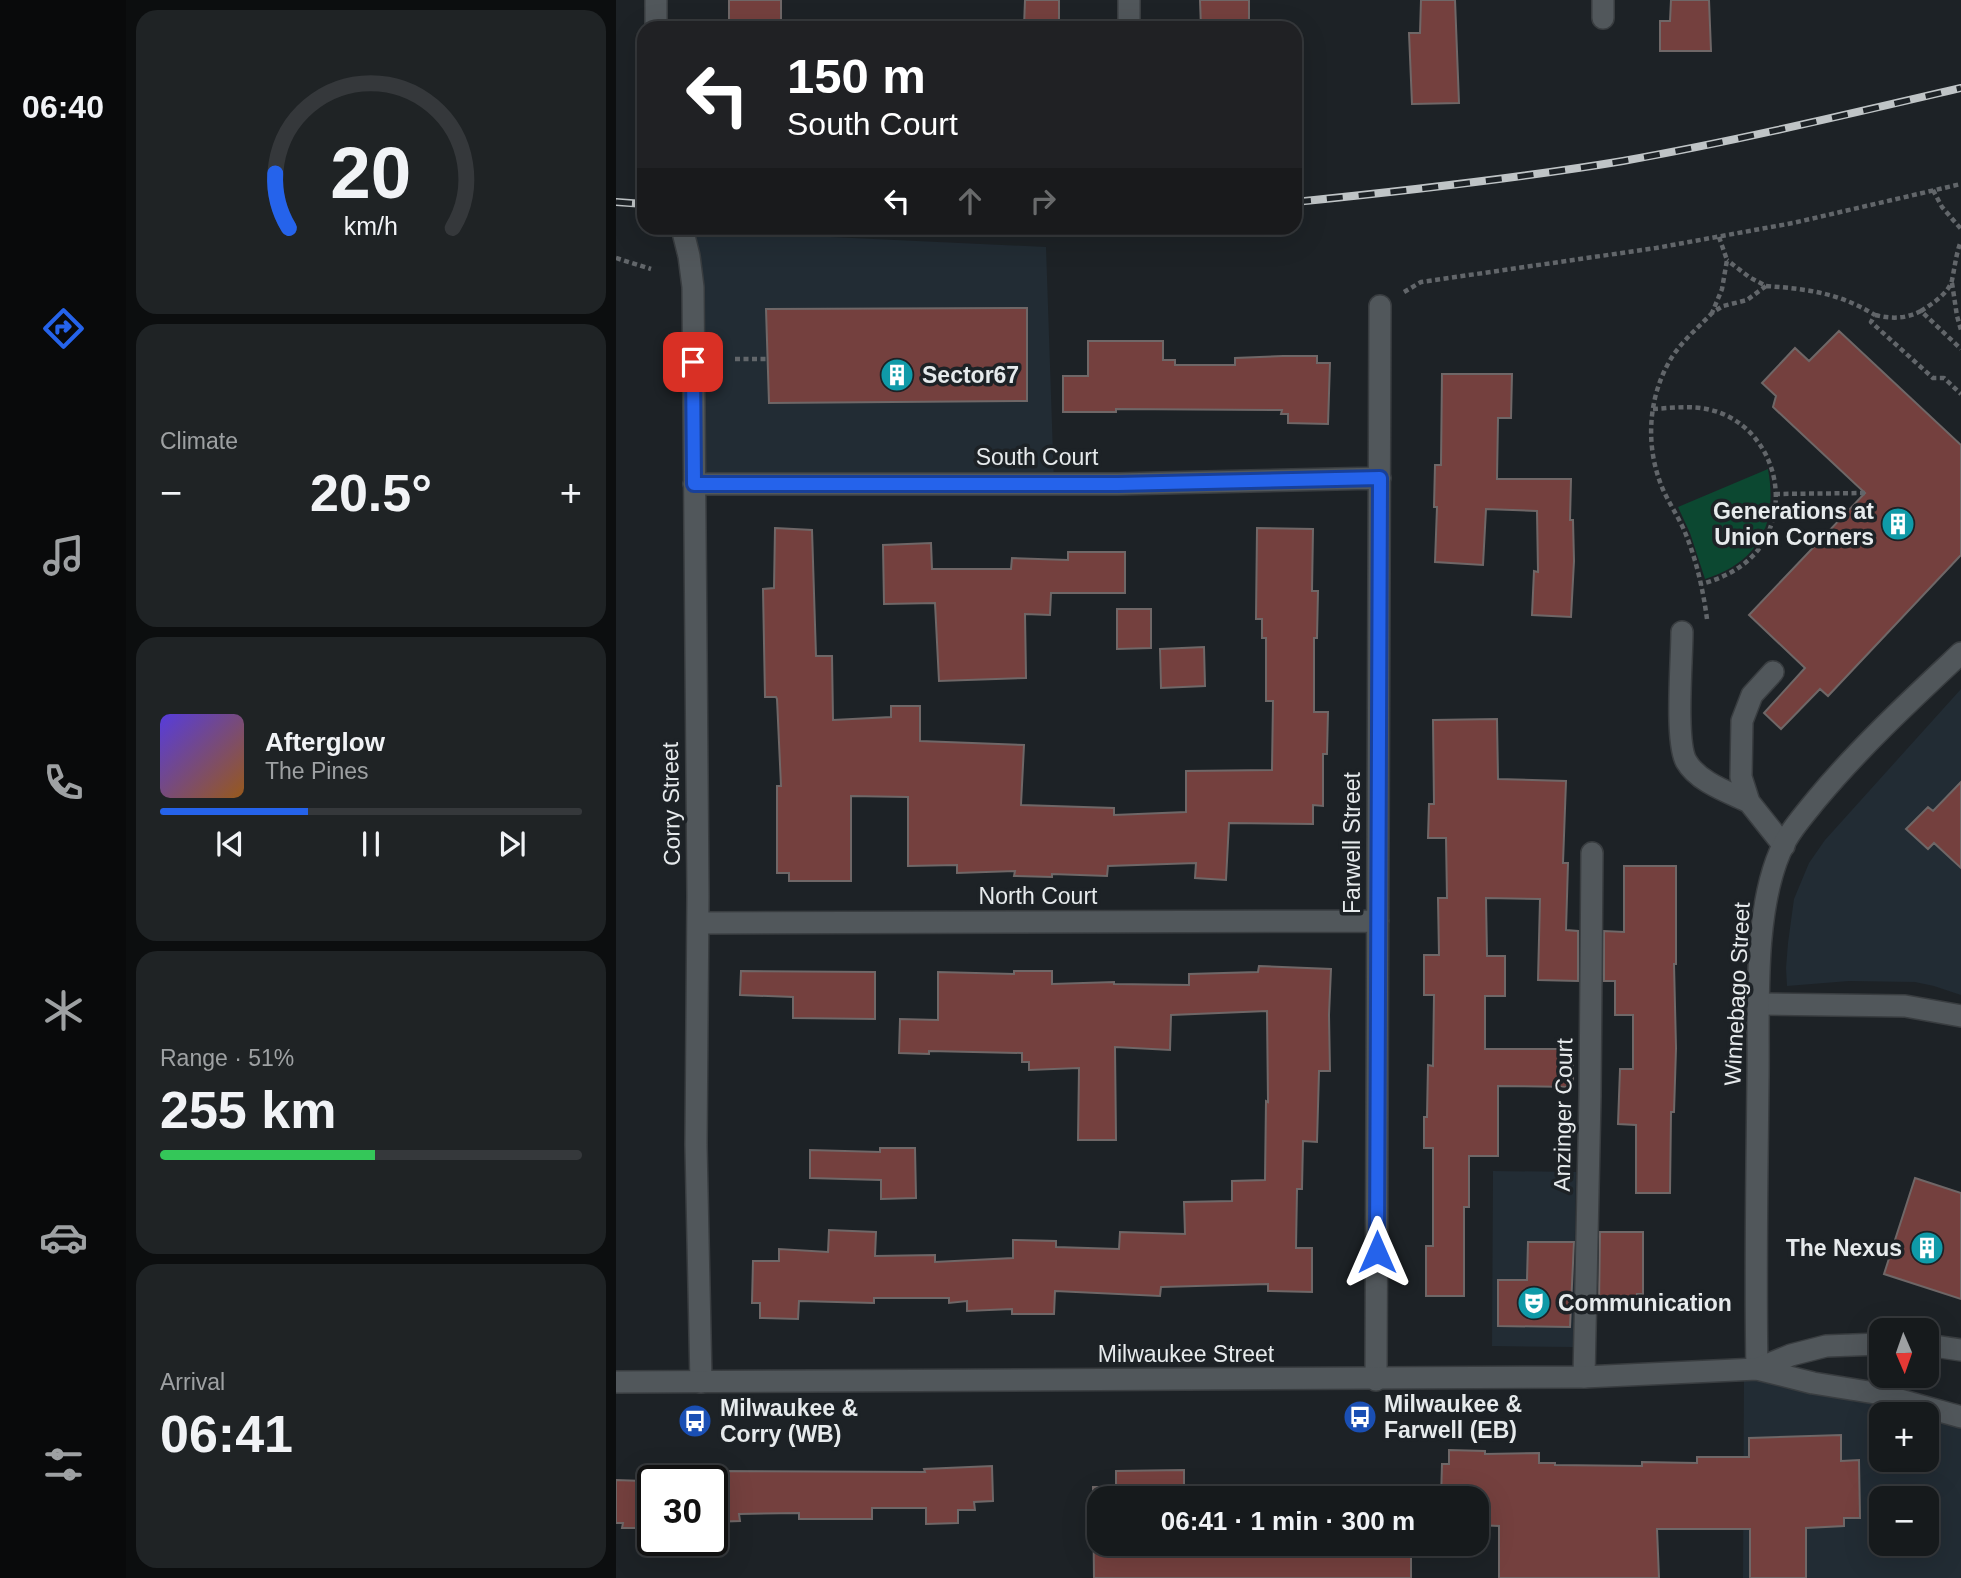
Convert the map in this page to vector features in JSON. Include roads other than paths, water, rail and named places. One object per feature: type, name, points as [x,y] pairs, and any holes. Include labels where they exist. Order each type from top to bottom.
[{"type":"street","points":[[656,0],[656,21]]},
{"type":"street","points":[[1129,0],[1129,21]]},
{"type":"street","name":"Corry Street","points":[[683,235],[693,287],[698,923],[696,1146],[701,1382]]},
{"type":"street","name":"Farwell Street","points":[[1376,1380],[1380,306]]},
{"type":"street","name":"South Court","points":[[694,484],[1118,484],[1380,478]]},
{"type":"street","points":[[1682,632],[1680,743],[1686,761],[1699,775],[1718,788],[1749,802]]},
{"type":"street","name":"Winnebago Street","points":[[1757,1369],[1759,1004],[1762,925],[1769,890],[1781,851],[1797,824],[1835,777],[1961,653]]},
{"type":"street","points":[[1773,671],[1752,695],[1741,721],[1741,777],[1749,802],[1784,846]]},
{"type":"street","name":"Anzinger Court","points":[[1584,1377],[1592,853]]},
{"type":"street","name":"North Court","points":[[698,923],[1378,921]]},
{"type":"street","points":[[1759,1004],[1905,1006],[1961,1016]]},
{"type":"street","name":"Milwaukee Street","points":[[1757,1369],[1791,1355],[1826,1346],[1869,1344]]},
{"type":"street","points":[[1939,1347],[1961,1350]]},
{"type":"street","name":"Milwaukee Street","points":[[616,1382],[1376,1380],[1584,1377],[1757,1369],[1813,1383],[1875,1393],[1961,1417]]},
{"type":"railway","points":[[1302,201],[1459,184],[1623,161],[1750,136],[1961,88]]},
{"type":"railway","points":[[616,202],[637,204]]},
{"type":"place","name":"Sector67","points":[[897,375]]},
{"type":"place","name":"Generations at Union Corners","points":[[1898,524]]},
{"type":"place","name":"The Nexus","points":[[1927,1248]]},
{"type":"place","name":"Communication","points":[[1534,1303]]},
{"type":"place","name":"Milwaukee & Farwell (EB)","points":[[1360,1417]]},
{"type":"place","name":"Milwaukee & Corry (WB)","points":[[695,1421]]}]
